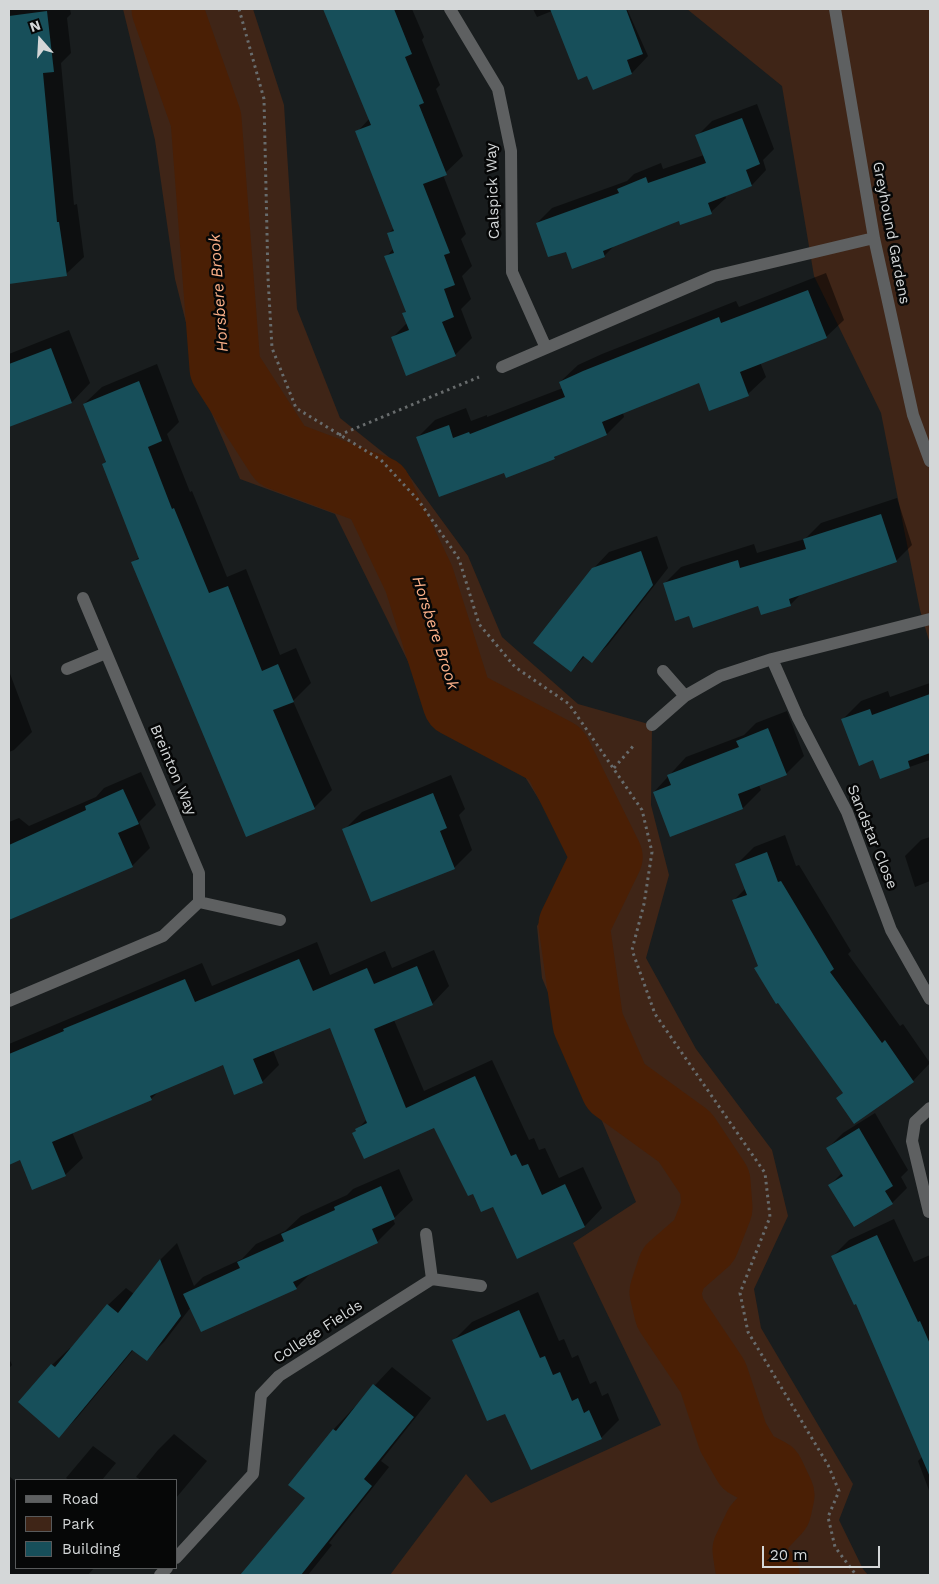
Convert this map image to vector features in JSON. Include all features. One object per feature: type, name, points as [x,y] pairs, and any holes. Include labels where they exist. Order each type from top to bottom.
[{"type":"street","name":"Calspick Way","points":[[450,9],[498,89],[511,150],[512,272],[546,348]]},
{"type":"street","name":"Greyhound Gardens","points":[[835,9],[874,238],[913,415],[930,461]]},
{"type":"street","points":[[502,367],[714,276],[874,238]]},
{"type":"street","name":"Breinton Way","points":[[83,598],[198,873],[199,902]]},
{"type":"street","points":[[652,725],[685,696],[720,676],[772,659],[930,619]]},
{"type":"street","points":[[67,669],[106,653]]},
{"type":"street","name":"Sandstar Close","points":[[772,659],[798,718],[847,812],[891,930],[930,999]]},
{"type":"street","points":[[662,671],[685,696]]},
{"type":"street","points":[[9,1001],[163,936],[199,902],[280,920]]},
{"type":"street","points":[[929,1212],[912,1141],[916,1122],[930,1108]]},
{"type":"street","points":[[426,1234],[432,1279],[481,1286]]},
{"type":"street","name":"College Fields","points":[[178,1556],[253,1474],[261,1395],[279,1376],[432,1279]]},
{"type":"path","points":[[239,9],[264,99],[268,278],[272,348],[296,408],[381,460],[419,501],[459,559],[479,624],[515,667],[569,704],[642,810],[652,852],[644,904],[632,950],[654,1014],[765,1173],[770,1217],[740,1293],[748,1332],[828,1465],[839,1491],[828,1517],[835,1547],[856,1575]]},
{"type":"path","points":[[338,435],[502,367]]},
{"type":"green space","points":[[123,9],[253,9],[284,105],[297,309],[340,418],[405,470],[468,556],[502,637],[578,704],[652,725],[651,805],[669,875],[646,958],[696,1049],[772,1150],[788,1216],[754,1289],[761,1328],[853,1484],[839,1520],[863,1569],[868,1575],[390,1575],[466,1474],[491,1503],[661,1425],[573,1243],[636,1202],[542,978],[537,926],[577,861],[522,772],[442,730],[335,514],[240,479],[205,398],[175,279],[155,140]]},
{"type":"green space","points":[[687,9],[930,9],[930,644],[920,610],[881,413],[814,276],[782,86]]},
{"type":"building","points":[[323,9],[394,9],[412,54],[405,57],[424,103],[419,105],[447,175],[423,184],[450,253],[444,255],[455,285],[444,289],[454,317],[442,322],[456,356],[406,376],[391,337],[409,330],[402,313],[406,312],[384,256],[394,253],[387,233],[394,231],[355,131],[371,125]]},
{"type":"building","points":[[550,9],[626,9],[643,54],[627,60],[632,74],[593,90],[587,76],[578,80]]},
{"type":"building","points":[[47,11],[54,72],[43,73],[57,222],[59,222],[67,276],[9,284],[9,16]]},
{"type":"building","points":[[742,118],[760,164],[746,170],[752,186],[708,203],[712,214],[680,225],[679,221],[603,251],[605,257],[572,269],[566,252],[548,257],[536,223],[619,193],[617,189],[646,177],[648,183],[706,163],[695,135]]},
{"type":"building","points":[[808,290],[827,338],[740,372],[749,396],[709,411],[699,383],[602,422],[607,435],[554,457],[555,459],[506,478],[504,473],[439,497],[416,437],[449,425],[453,438],[469,432],[470,434],[565,397],[559,382],[583,371],[719,317],[721,323]]},
{"type":"building","points":[[51,348],[72,403],[9,427],[9,364]]},
{"type":"building","points":[[139,381],[162,441],[148,447],[172,509],[174,508],[209,593],[228,586],[262,671],[278,664],[294,702],[273,710],[315,809],[246,837],[131,562],[139,559],[102,464],[106,462],[83,404]]},
{"type":"building","points":[[881,514],[897,562],[789,599],[791,606],[761,615],[758,606],[693,628],[689,616],[675,621],[663,583],[738,560],[740,568],[806,549],[803,539]]},
{"type":"building","points":[[641,551],[653,585],[592,663],[583,656],[571,672],[533,643],[592,568]]},
{"type":"building","points":[[930,694],[930,753],[908,761],[910,768],[880,779],[873,760],[859,766],[841,719],[870,709],[872,715]]},
{"type":"building","points":[[768,728],[787,775],[738,794],[743,809],[670,837],[653,792],[671,785],[667,775],[739,747],[736,741]]},
{"type":"building","points":[[123,789],[139,824],[118,833],[133,867],[9,920],[9,845],[86,810],[85,806]]},
{"type":"building","points":[[433,793],[447,828],[440,831],[455,869],[371,902],[342,829]]},
{"type":"building","points":[[767,852],[778,882],[781,881],[834,969],[830,972],[882,1043],[885,1040],[914,1082],[854,1124],[836,1098],[843,1093],[778,1003],[776,1004],[754,968],[758,966],[732,900],[747,895],[735,864]]},
{"type":"building","points":[[299,959],[313,991],[367,968],[374,984],[417,966],[433,1005],[374,1029],[406,1108],[475,1076],[511,1156],[516,1154],[522,1166],[528,1164],[542,1195],[565,1184],[585,1227],[517,1259],[493,1207],[481,1212],[473,1194],[468,1196],[434,1128],[364,1159],[352,1133],[356,1131],[355,1129],[367,1123],[330,1028],[253,1059],[263,1083],[234,1095],[223,1065],[150,1096],[152,1100],[52,1142],[66,1176],[32,1190],[20,1160],[9,1165],[9,1054],[64,1031],[63,1029],[185,979],[195,1002]]},
{"type":"building","points":[[859,1128],[893,1186],[885,1191],[893,1204],[854,1227],[828,1185],[843,1176],[826,1148]]},
{"type":"building","points":[[381,1186],[395,1219],[372,1229],[378,1243],[293,1282],[297,1289],[201,1332],[183,1294],[240,1268],[237,1262],[284,1241],[281,1234],[335,1210],[334,1207]]},
{"type":"building","points":[[877,1235],[930,1344],[930,1477],[856,1304],[854,1305],[831,1256]]},
{"type":"building","points":[[160,1259],[181,1316],[147,1361],[132,1350],[59,1438],[18,1402],[51,1364],[55,1367],[107,1304],[118,1313]]},
{"type":"building","points":[[519,1310],[540,1358],[545,1356],[553,1375],[560,1372],[572,1401],[578,1398],[584,1413],[589,1410],[602,1439],[531,1470],[505,1414],[487,1421],[452,1340]]},
{"type":"building","points":[[373,1384],[414,1417],[364,1479],[372,1486],[301,1575],[240,1575],[305,1498],[288,1485],[333,1429],[336,1431]]},
{"type":"waterway","name":"Horsbere Brook","points":[[167,9],[206,119],[225,368],[281,455],[377,491],[419,579],[458,702],[556,754],[607,857],[574,925],[588,1023],[616,1087],[685,1137],[715,1182],[717,1208],[704,1241],[673,1268],[665,1292],[670,1313],[713,1377],[733,1437],[748,1463],[769,1474],[779,1495],[776,1509],[759,1527],[748,1550],[750,1564],[764,1575]]}]
